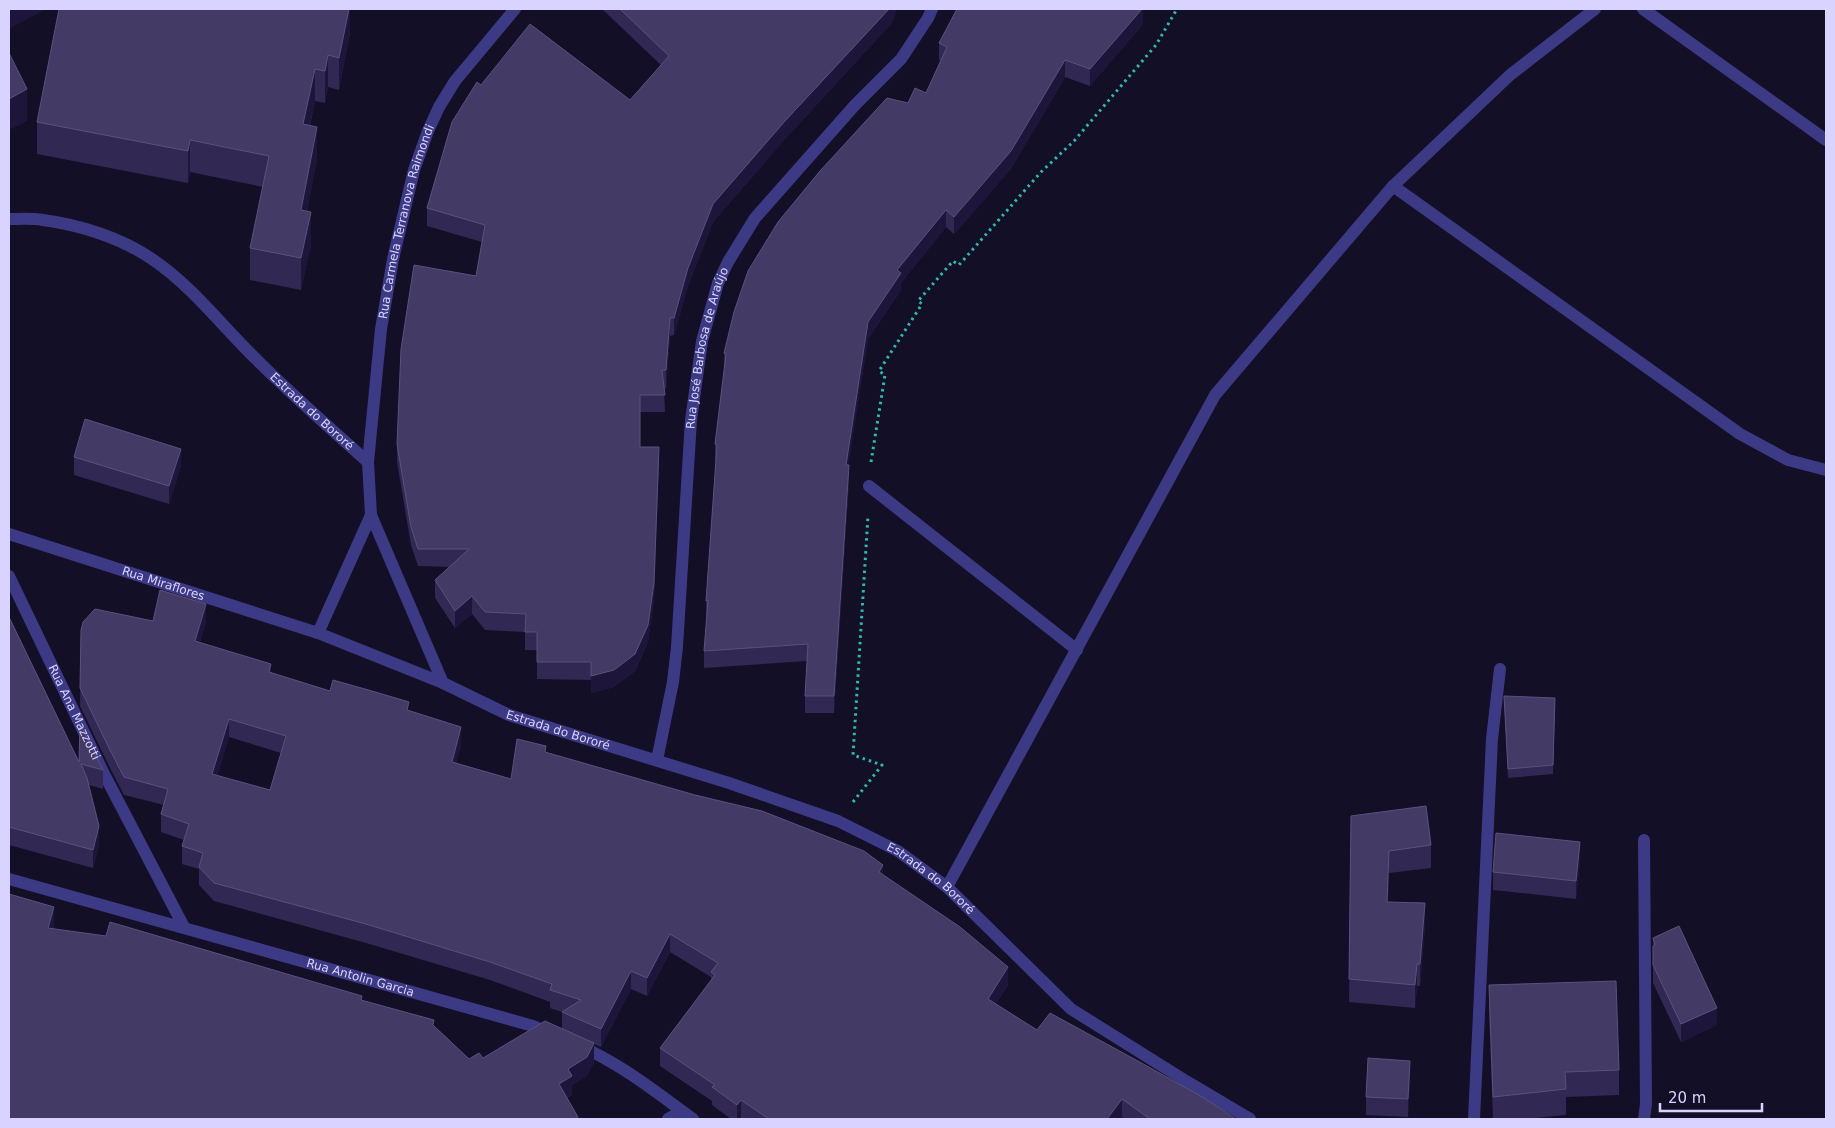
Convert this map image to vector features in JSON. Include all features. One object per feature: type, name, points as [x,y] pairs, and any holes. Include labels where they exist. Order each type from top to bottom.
[{"type":"street","name":"Rua Carmela Terranova Raimondi","points":[[368,462],[381,329],[393,258],[414,170],[439,107],[455,81],[515,9]]},
{"type":"street","name":"Rua José Barbosa de Araújo","points":[[658,760],[673,682],[677,648],[691,420],[695,385],[702,341],[718,283],[728,262],[755,218],[855,105],[900,59],[932,9]]},
{"type":"street","points":[[947,887],[1215,396],[1393,186],[1510,75],[1594,9]]},
{"type":"street","points":[[1643,9],[1826,140]]},
{"type":"street","points":[[1393,186],[1740,434],[1788,460],[1826,470]]},
{"type":"street","name":"Estrada do Bororé","points":[[9,219],[41,219],[97,232],[127,245],[153,260],[185,287],[256,359],[368,462]]},
{"type":"street","points":[[368,462],[371,515],[442,683]]},
{"type":"street","points":[[870,486],[1077,650]]},
{"type":"street","points":[[318,632],[371,515]]},
{"type":"street","name":"Rua Miraflores","points":[[9,534],[318,632],[442,683]]},
{"type":"street","name":"Rua Ana Mazzotti","points":[[9,576],[103,772],[184,927]]},
{"type":"street","points":[[1474,1119],[1492,739],[1500,669]]},
{"type":"street","name":"Estrada do Bororé","points":[[442,683],[509,715],[658,760],[838,821],[898,851],[947,887],[1071,1009],[1250,1119]]},
{"type":"street","points":[[1644,840],[1646,1094],[1644,1119]]},
{"type":"street","name":"Rua Antolin Garcia","points":[[9,879],[533,1026],[594,1053],[624,1070],[693,1119]]},
{"type":"street","points":[[668,1119],[682,1111]]},
{"type":"path","points":[[838,821],[882,765],[853,755],[870,467],[885,376],[878,371],[922,304],[918,301],[953,261],[959,265],[1041,172],[1074,141],[1156,45],[1177,9]]},
{"type":"building","points":[[59,9],[349,9],[339,58],[328,55],[325,71],[315,69],[303,124],[317,127],[301,210],[311,212],[301,258],[250,248],[269,156],[190,140],[188,151],[37,122]]},
{"type":"building","points":[[620,9],[889,9],[785,121],[713,204],[688,268],[674,318],[670,318],[666,370],[662,370],[665,395],[640,395],[640,447],[659,447],[654,583],[648,625],[635,654],[614,670],[591,676],[591,662],[537,662],[537,632],[525,632],[526,614],[485,612],[472,596],[455,611],[435,580],[469,549],[418,549],[411,527],[397,444],[401,349],[414,265],[476,276],[485,225],[427,208],[452,122],[477,82],[481,85],[530,24],[630,100],[669,56]]},
{"type":"building","points":[[957,9],[1142,9],[1090,69],[1065,60],[1011,151],[954,217],[946,210],[897,270],[901,273],[868,322],[846,465],[849,465],[834,696],[805,696],[808,644],[704,651],[717,445],[715,444],[726,354],[724,353],[734,312],[748,271],[778,222],[820,171],[887,98],[908,103],[915,88],[926,93],[947,47],[939,43]]},
{"type":"building","points":[[9,53],[27,89],[9,99]]},
{"type":"building","points":[[85,419],[181,449],[169,486],[74,457]]},
{"type":"building","points":[[160,590],[206,604],[195,641],[271,664],[269,672],[330,691],[333,680],[409,702],[407,710],[461,727],[452,762],[511,779],[517,739],[546,746],[545,752],[695,795],[762,811],[864,851],[883,865],[879,872],[960,927],[1008,967],[988,999],[1037,1030],[1050,1013],[1204,1098],[1236,1119],[1150,1119],[1122,1099],[1107,1119],[769,1119],[741,1100],[737,1105],[712,1087],[715,1085],[660,1048],[715,975],[711,972],[718,963],[670,934],[647,978],[631,971],[601,1029],[562,1012],[581,1000],[550,990],[552,984],[490,962],[366,924],[214,883],[199,867],[203,853],[182,846],[189,824],[161,814],[168,789],[124,777],[80,688],[81,630],[83,622],[95,609],[153,621]],"holes":[[[229,719],[286,736],[270,790],[212,774]]]},
{"type":"building","points":[[9,617],[79,762],[80,724],[103,770],[81,764],[87,778],[99,826],[93,850],[9,827]]},
{"type":"building","points":[[1504,696],[1555,698],[1553,765],[1508,769]]},
{"type":"building","points":[[1426,806],[1431,845],[1389,851],[1387,902],[1425,903],[1420,964],[1417,964],[1415,985],[1349,979],[1351,816]]},
{"type":"building","points":[[1496,833],[1580,842],[1576,881],[1493,872]]},
{"type":"building","points":[[9,894],[54,907],[48,928],[106,936],[110,922],[362,996],[361,1000],[434,1020],[433,1025],[469,1059],[479,1053],[483,1058],[545,1021],[594,1043],[587,1057],[568,1069],[572,1076],[559,1084],[578,1117],[575,1119],[9,1119]]},
{"type":"building","points":[[1679,926],[1717,1008],[1681,1024],[1653,965],[1653,946],[1655,945],[1653,938]]},
{"type":"building","points":[[1616,981],[1619,1070],[1565,1072],[1566,1089],[1493,1097],[1489,985]]},
{"type":"building","points":[[1368,1058],[1410,1061],[1408,1099],[1366,1097]]}]
